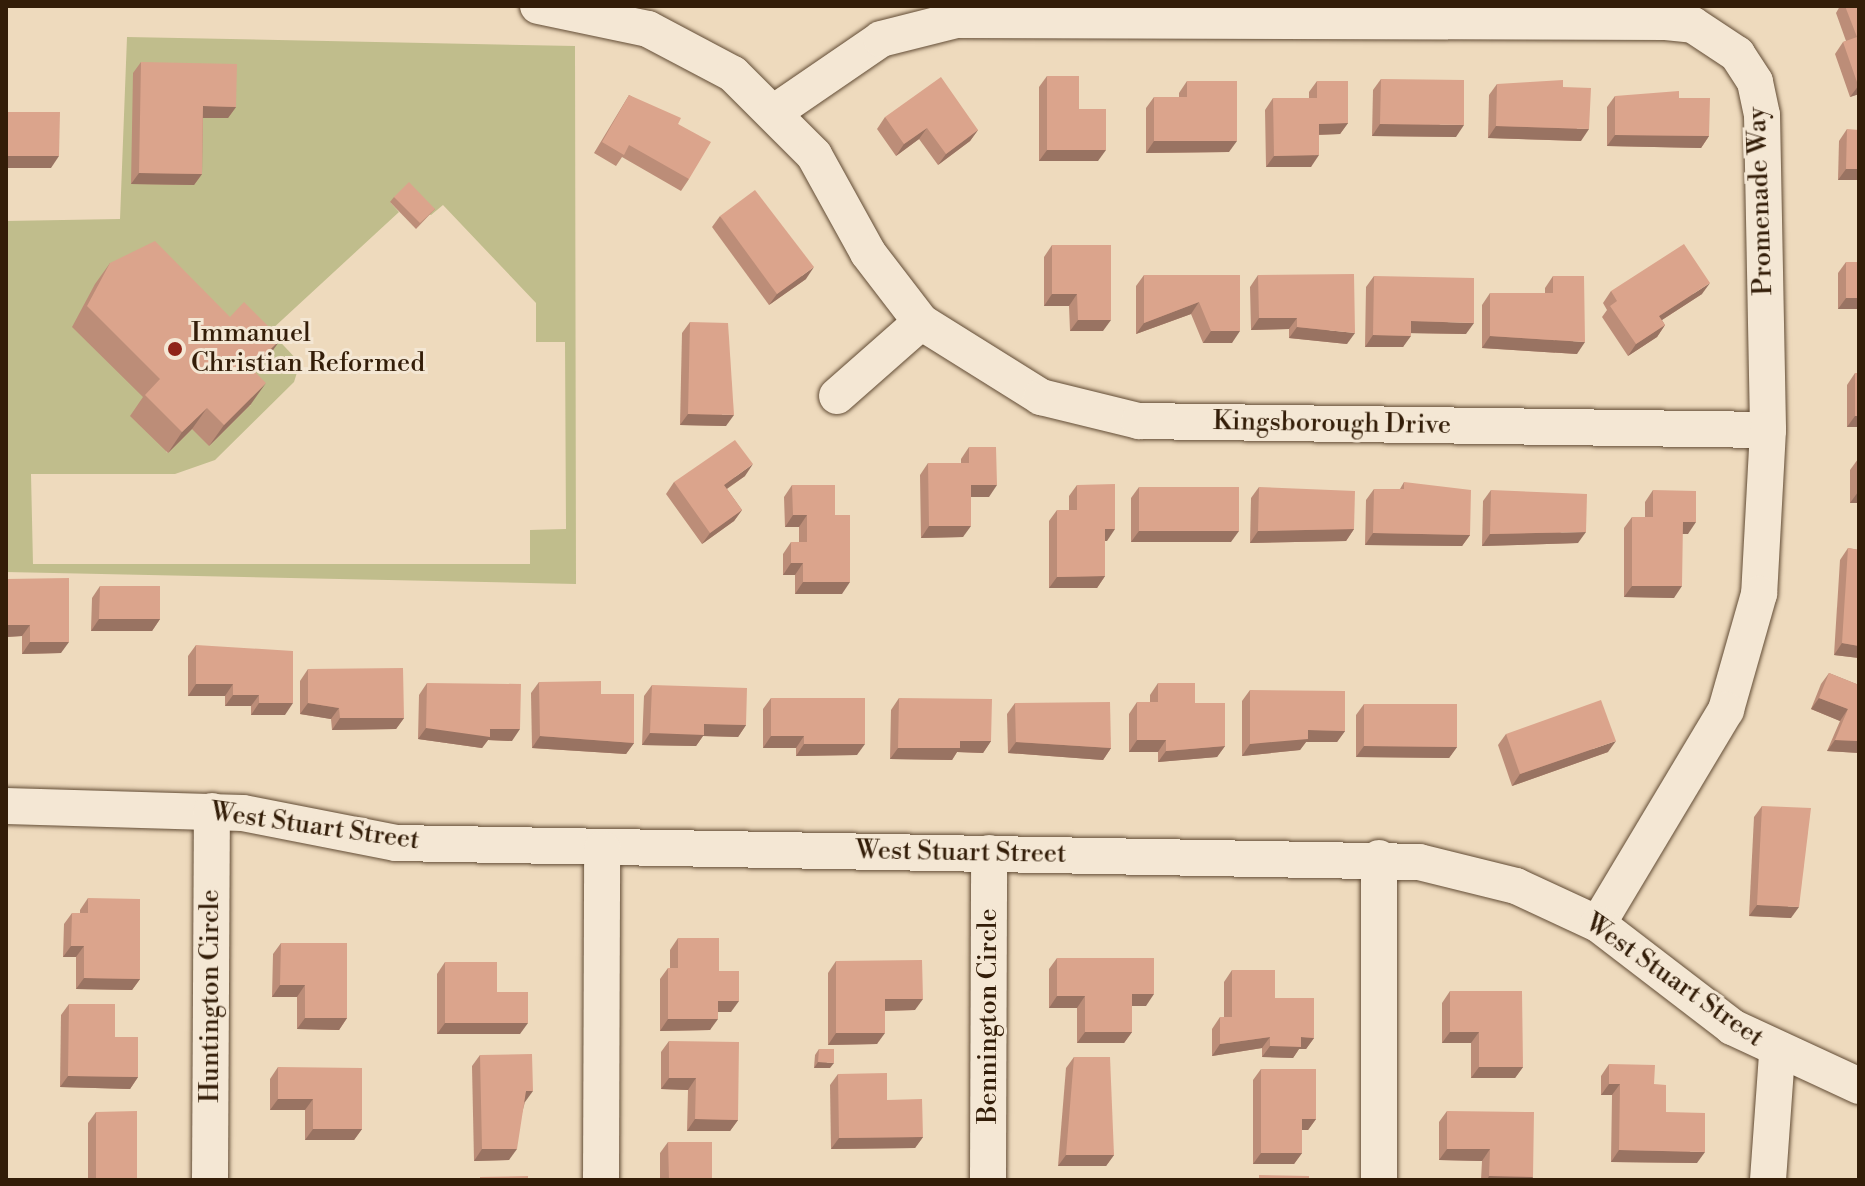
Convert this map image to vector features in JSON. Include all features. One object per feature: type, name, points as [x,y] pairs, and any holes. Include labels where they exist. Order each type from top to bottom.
[{"type":"street","name":"Kingsborough Drive","points":[[538,6],[648,29],[733,74],[776,111],[814,155],[868,253],[921,322],[1041,397],[1139,421],[1768,430]]},
{"type":"street","name":"Promenade Way","points":[[776,111],[881,39],[956,20],[1693,25],[1737,54],[1755,82],[1762,115],[1768,430],[1759,594],[1726,710],[1598,924]]},
{"type":"street","points":[[837,396],[921,322]]},
{"type":"street","name":"West Stuart Street","points":[[6,806],[212,811],[396,843],[602,849],[1379,858],[1470,872],[1598,924],[1777,1053],[1859,1086]]},
{"type":"street","name":"Huntington Circle","points":[[210,1180],[212,811]]},
{"type":"street","points":[[601,1180],[602,849]]},
{"type":"street","name":"Bennington Circle","points":[[988,1180],[989,853]]},
{"type":"street","points":[[1379,858],[1379,1180]]},
{"type":"street","points":[[1768,1180],[1777,1053]]},
{"type":"shaded area","points":[[127,37],[575,46],[576,584],[6,572],[6,221],[120,219]],"holes":[[[390,202],[431,215],[443,205],[536,303],[536,342],[565,342],[566,529],[530,530],[530,564],[33,564],[31,474],[175,474],[215,460],[294,382],[300,363],[270,331],[399,212]],[[146,400],[251,405],[192,429],[167,453]]]},
{"type":"building","points":[[1845,6],[1859,6],[1858,85],[1843,42],[1857,37]]},
{"type":"building","points":[[141,62],[237,64],[236,107],[203,106],[202,174],[139,173]]},
{"type":"building","points":[[1047,76],[1079,76],[1079,109],[1106,109],[1106,150],[1047,150]]},
{"type":"building","points":[[941,77],[978,130],[946,154],[927,128],[904,144],[885,117]]},
{"type":"building","points":[[1381,79],[1464,80],[1464,125],[1380,124]]},
{"type":"building","points":[[1563,80],[1563,87],[1591,88],[1589,129],[1496,126],[1497,84]]},
{"type":"building","points":[[1187,81],[1237,81],[1237,141],[1154,141],[1154,97],[1187,97]]},
{"type":"building","points":[[1317,81],[1348,81],[1348,123],[1319,124],[1319,155],[1274,156],[1273,98],[1317,98]]},
{"type":"building","points":[[1679,91],[1679,98],[1710,98],[1709,136],[1615,135],[1615,96]]},
{"type":"building","points":[[629,95],[681,118],[678,124],[711,142],[689,179],[629,145],[624,155],[602,142]]},
{"type":"building","points":[[6,112],[60,112],[59,156],[6,156]]},
{"type":"building","points":[[1847,129],[1859,130],[1859,169],[1846,169]]},
{"type":"building","points":[[409,182],[435,209],[420,223],[394,197]]},
{"type":"building","points":[[755,190],[814,267],[777,294],[720,216]]},
{"type":"building","name":"Immanuel Christian Reformed","points":[[155,241],[230,317],[244,302],[281,339],[251,368],[266,383],[224,425],[207,408],[182,432],[145,395],[160,379],[87,306],[110,263]]},
{"type":"building","points":[[1684,244],[1710,283],[1659,316],[1665,325],[1636,344],[1610,306],[1617,301],[1611,291]]},
{"type":"building","points":[[1052,245],[1111,245],[1111,320],[1078,320],[1077,294],[1052,294]]},
{"type":"building","points":[[1846,262],[1859,262],[1859,298],[1846,298]]},
{"type":"building","points":[[1354,274],[1355,333],[1297,327],[1297,318],[1259,318],[1258,275]]},
{"type":"building","points":[[1144,275],[1240,275],[1240,331],[1211,331],[1199,302],[1144,323]]},
{"type":"building","points":[[1374,276],[1474,278],[1474,323],[1411,321],[1411,336],[1373,335]]},
{"type":"building","points":[[1553,276],[1584,276],[1585,342],[1490,336],[1490,293],[1553,293]]},
{"type":"building","points":[[690,322],[728,323],[734,415],[688,414]]},
{"type":"building","points":[[1855,373],[1859,373],[1859,416],[1855,416]]},
{"type":"building","points":[[735,440],[753,464],[724,485],[742,510],[710,533],[674,482]]},
{"type":"building","points":[[969,447],[996,447],[997,485],[971,485],[971,526],[929,526],[928,463],[969,463]]},
{"type":"building","points":[[1404,482],[1471,490],[1470,535],[1373,533],[1374,489],[1404,489]]},
{"type":"building","points":[[1115,484],[1115,529],[1105,529],[1105,576],[1057,577],[1057,510],[1077,510],[1077,485]]},
{"type":"building","points":[[792,485],[835,485],[835,515],[850,515],[850,582],[803,582],[803,563],[791,563],[791,542],[807,542],[807,515],[793,515]]},
{"type":"building","points":[[1139,487],[1239,487],[1239,531],[1139,531]]},
{"type":"building","points":[[1259,487],[1355,491],[1354,529],[1258,531]]},
{"type":"building","points":[[1491,490],[1587,494],[1586,532],[1490,534]]},
{"type":"building","points":[[1653,490],[1696,491],[1696,522],[1683,522],[1682,586],[1632,586],[1632,517],[1653,517]]},
{"type":"building","points":[[1848,548],[1859,550],[1859,646],[1842,643]]},
{"type":"building","points":[[69,578],[69,642],[30,642],[30,625],[6,625],[6,579]]},
{"type":"building","points":[[100,586],[160,586],[160,619],[99,619]]},
{"type":"building","points":[[196,645],[293,651],[293,703],[259,703],[259,695],[233,695],[233,684],[196,684]]},
{"type":"building","points":[[403,668],[404,718],[340,718],[339,708],[308,703],[308,669]]},
{"type":"building","points":[[1829,673],[1859,685],[1859,741],[1835,740],[1848,709],[1819,698]]},
{"type":"building","points":[[601,681],[601,694],[634,694],[634,743],[540,736],[539,682]]},
{"type":"building","points":[[427,683],[521,684],[520,729],[490,729],[490,737],[426,728]]},
{"type":"building","points":[[1158,683],[1195,683],[1195,703],[1225,703],[1225,746],[1166,751],[1166,740],[1137,740],[1137,702],[1158,702]]},
{"type":"building","points":[[652,685],[747,688],[746,725],[704,724],[704,735],[650,733]]},
{"type":"building","points":[[1250,690],[1345,691],[1345,731],[1308,730],[1308,739],[1250,744]]},
{"type":"building","points":[[771,698],[865,698],[865,744],[804,744],[804,736],[771,736]]},
{"type":"building","points":[[899,698],[992,699],[991,741],[960,741],[960,748],[898,748]]},
{"type":"building","points":[[1601,700],[1616,741],[1520,774],[1506,734]]},
{"type":"building","points":[[1110,702],[1111,748],[1016,742],[1015,703]]},
{"type":"building","points":[[1364,704],[1457,704],[1457,747],[1364,746]]},
{"type":"building","points":[[1762,806],[1811,808],[1799,907],[1757,905]]},
{"type":"building","points":[[88,898],[140,899],[140,979],[84,978],[84,946],[71,946],[72,913],[88,913]]},
{"type":"building","points":[[678,938],[719,938],[719,971],[739,971],[739,1001],[718,1001],[718,1019],[668,1019],[668,968],[678,968]]},
{"type":"building","points":[[281,943],[347,943],[347,1018],[305,1018],[305,985],[280,985]]},
{"type":"building","points":[[1057,958],[1154,958],[1154,994],[1132,994],[1132,1032],[1085,1032],[1085,996],[1057,996]]},
{"type":"building","points":[[922,960],[923,999],[885,999],[885,1033],[836,1033],[836,961]]},
{"type":"building","points":[[445,962],[497,962],[497,992],[528,992],[528,1023],[445,1023]]},
{"type":"building","points":[[1232,970],[1275,970],[1275,998],[1314,998],[1314,1038],[1301,1037],[1301,1047],[1270,1046],[1270,1037],[1220,1044],[1220,1017],[1232,1017]]},
{"type":"building","points":[[1450,991],[1522,991],[1523,1067],[1479,1067],[1479,1032],[1450,1032]]},
{"type":"building","points":[[69,1004],[115,1004],[115,1037],[138,1037],[138,1077],[68,1076]]},
{"type":"building","points":[[669,1041],[739,1042],[738,1120],[695,1119],[696,1078],[669,1078]]},
{"type":"building","points":[[819,1049],[834,1049],[834,1063],[818,1062]]},
{"type":"building","points":[[532,1054],[533,1091],[526,1091],[517,1149],[482,1149],[480,1055]]},
{"type":"building","points":[[1074,1057],[1110,1057],[1114,1155],[1066,1155]]},
{"type":"building","points":[[1609,1064],[1655,1065],[1654,1084],[1666,1085],[1666,1112],[1705,1113],[1705,1152],[1619,1150],[1620,1084],[1609,1084]]},
{"type":"building","points":[[278,1067],[362,1068],[362,1129],[313,1129],[313,1099],[278,1099]]},
{"type":"building","points":[[1261,1069],[1316,1069],[1316,1119],[1302,1119],[1302,1153],[1261,1153]]},
{"type":"building","points":[[887,1073],[887,1100],[922,1099],[923,1137],[839,1138],[838,1074]]},
{"type":"building","points":[[137,1111],[137,1180],[96,1180],[96,1112]]},
{"type":"building","points":[[1447,1111],[1534,1112],[1533,1177],[1489,1176],[1490,1149],[1447,1149]]},
{"type":"building","points":[[668,1142],[712,1142],[712,1180],[669,1180]]},
{"type":"building","points":[[1259,1175],[1309,1176],[1309,1180],[1259,1180]]},
{"type":"building","points":[[528,1176],[528,1180],[480,1180],[480,1177]]},
{"type":"place","name":"Immanuel Christian Reformed","points":[[175,349]]}]
